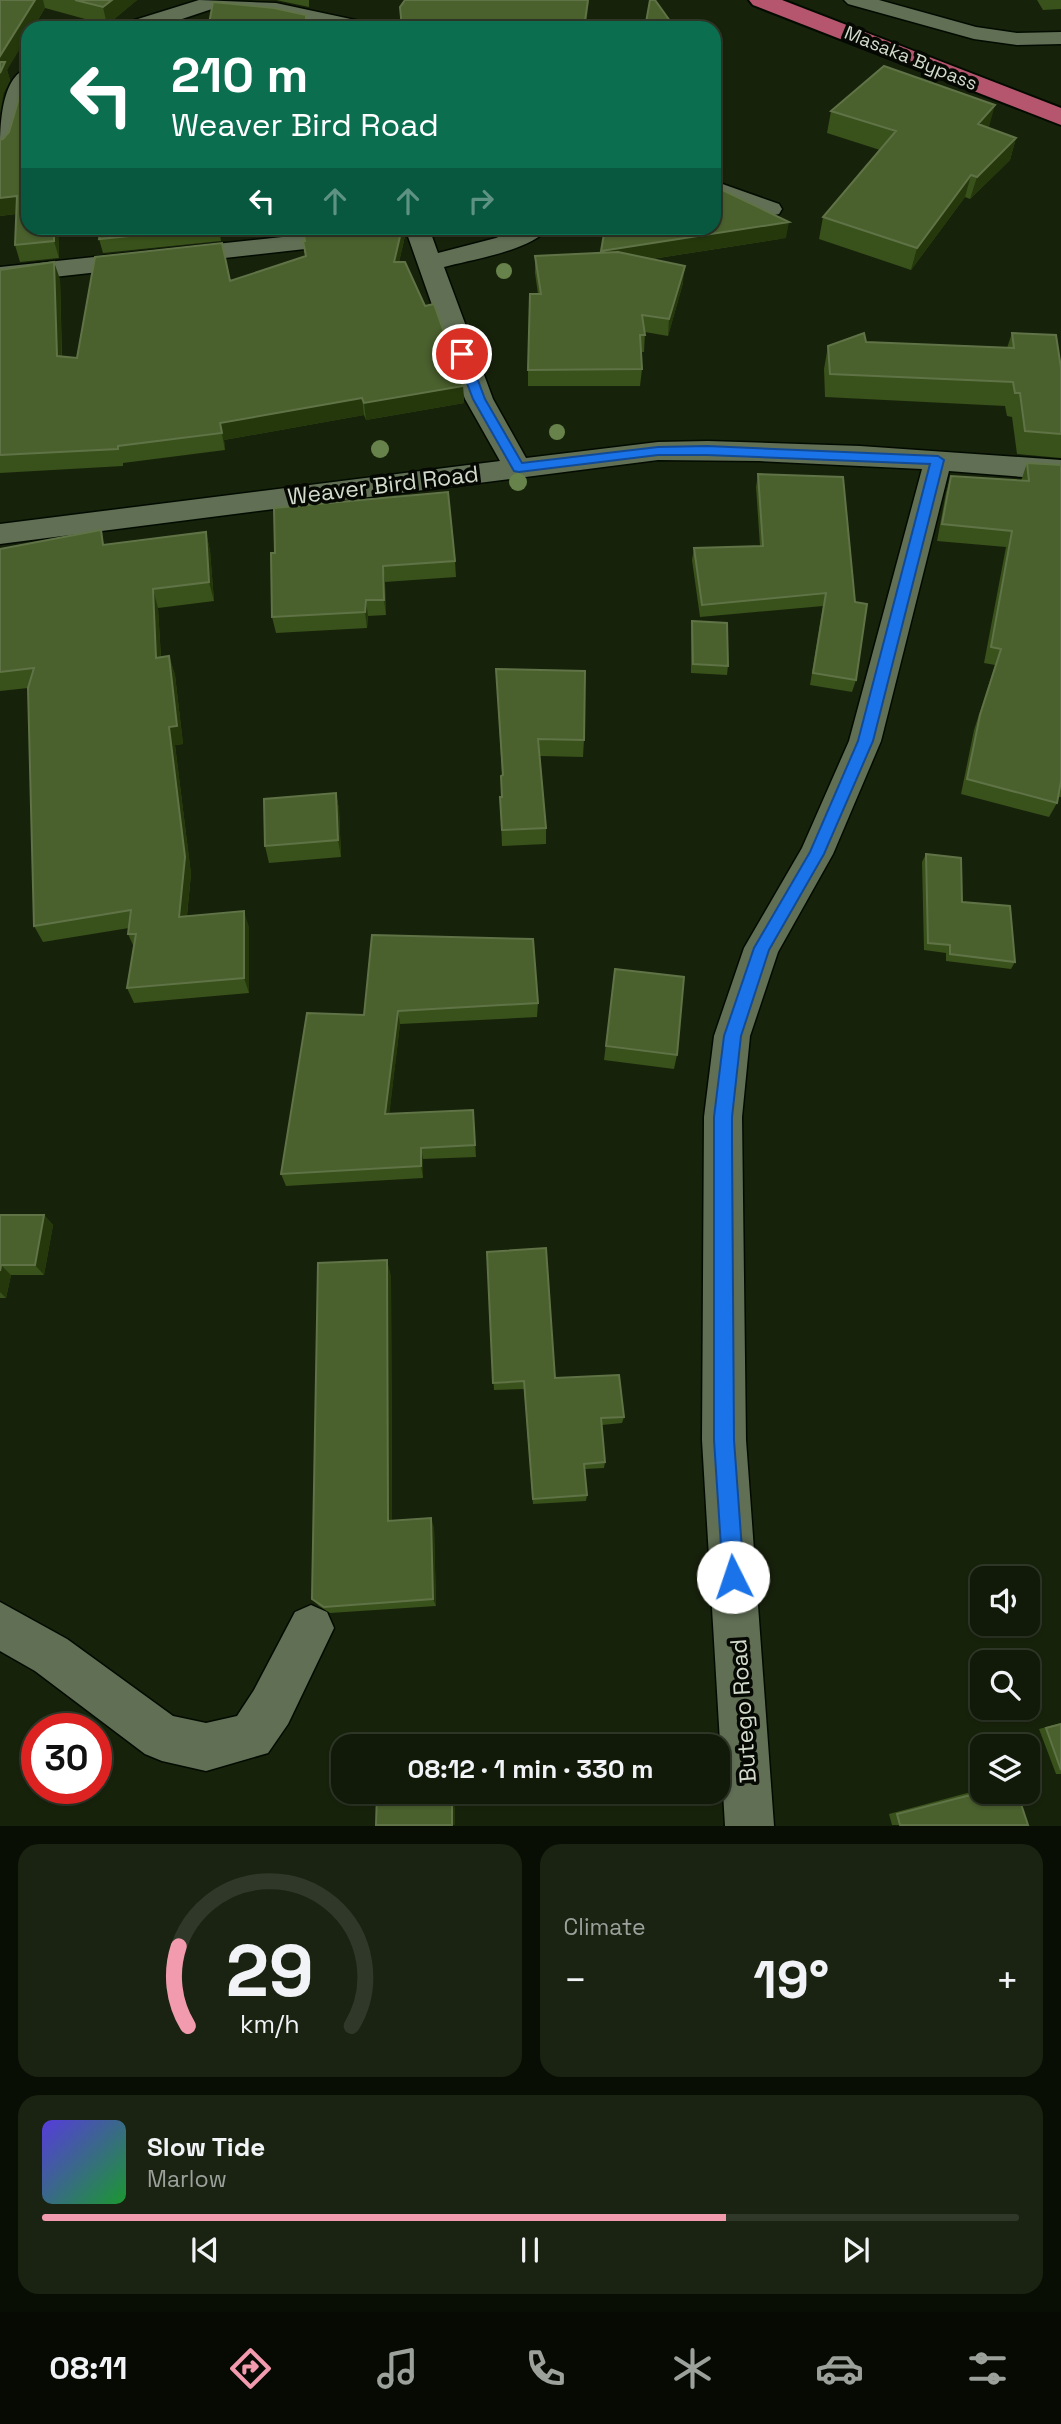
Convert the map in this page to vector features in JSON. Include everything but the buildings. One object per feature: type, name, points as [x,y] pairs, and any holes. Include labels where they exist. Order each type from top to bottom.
[{"type":"highway","name":"Masaka Bypass","points":[[761,0],[1061,117]]},
{"type":"street","points":[[855,0],[974,33],[1017,39],[1061,38]]},
{"type":"street","points":[[153,21],[211,1],[353,21]]},
{"type":"street","points":[[0,149],[21,81]]},
{"type":"street","points":[[721,191],[770,209]]},
{"type":"street","points":[[0,275],[314,241],[332,235]]},
{"type":"street","points":[[419,235],[479,399],[519,468]]},
{"type":"street","points":[[428,263],[505,243],[522,235]]},
{"type":"street","name":"Weaver Bird Road","points":[[0,534],[658,451],[707,450],[938,460],[1061,470]]},
{"type":"street","name":"Butego Road","points":[[750,1825],[724,1440],[723,1117],[732,1036],[762,948],[816,854],[865,741],[938,460]]},
{"type":"street","points":[[0,1625],[51,1655],[162,1737],[206,1747],[251,1736],[271,1707],[311,1628]]},
{"type":"route","points":[[462,354],[479,399],[519,468],[658,451],[707,450],[938,460],[865,741],[816,854],[762,948],[732,1036],[723,1117],[723,1144],[724,1440],[733,1577]]}]
